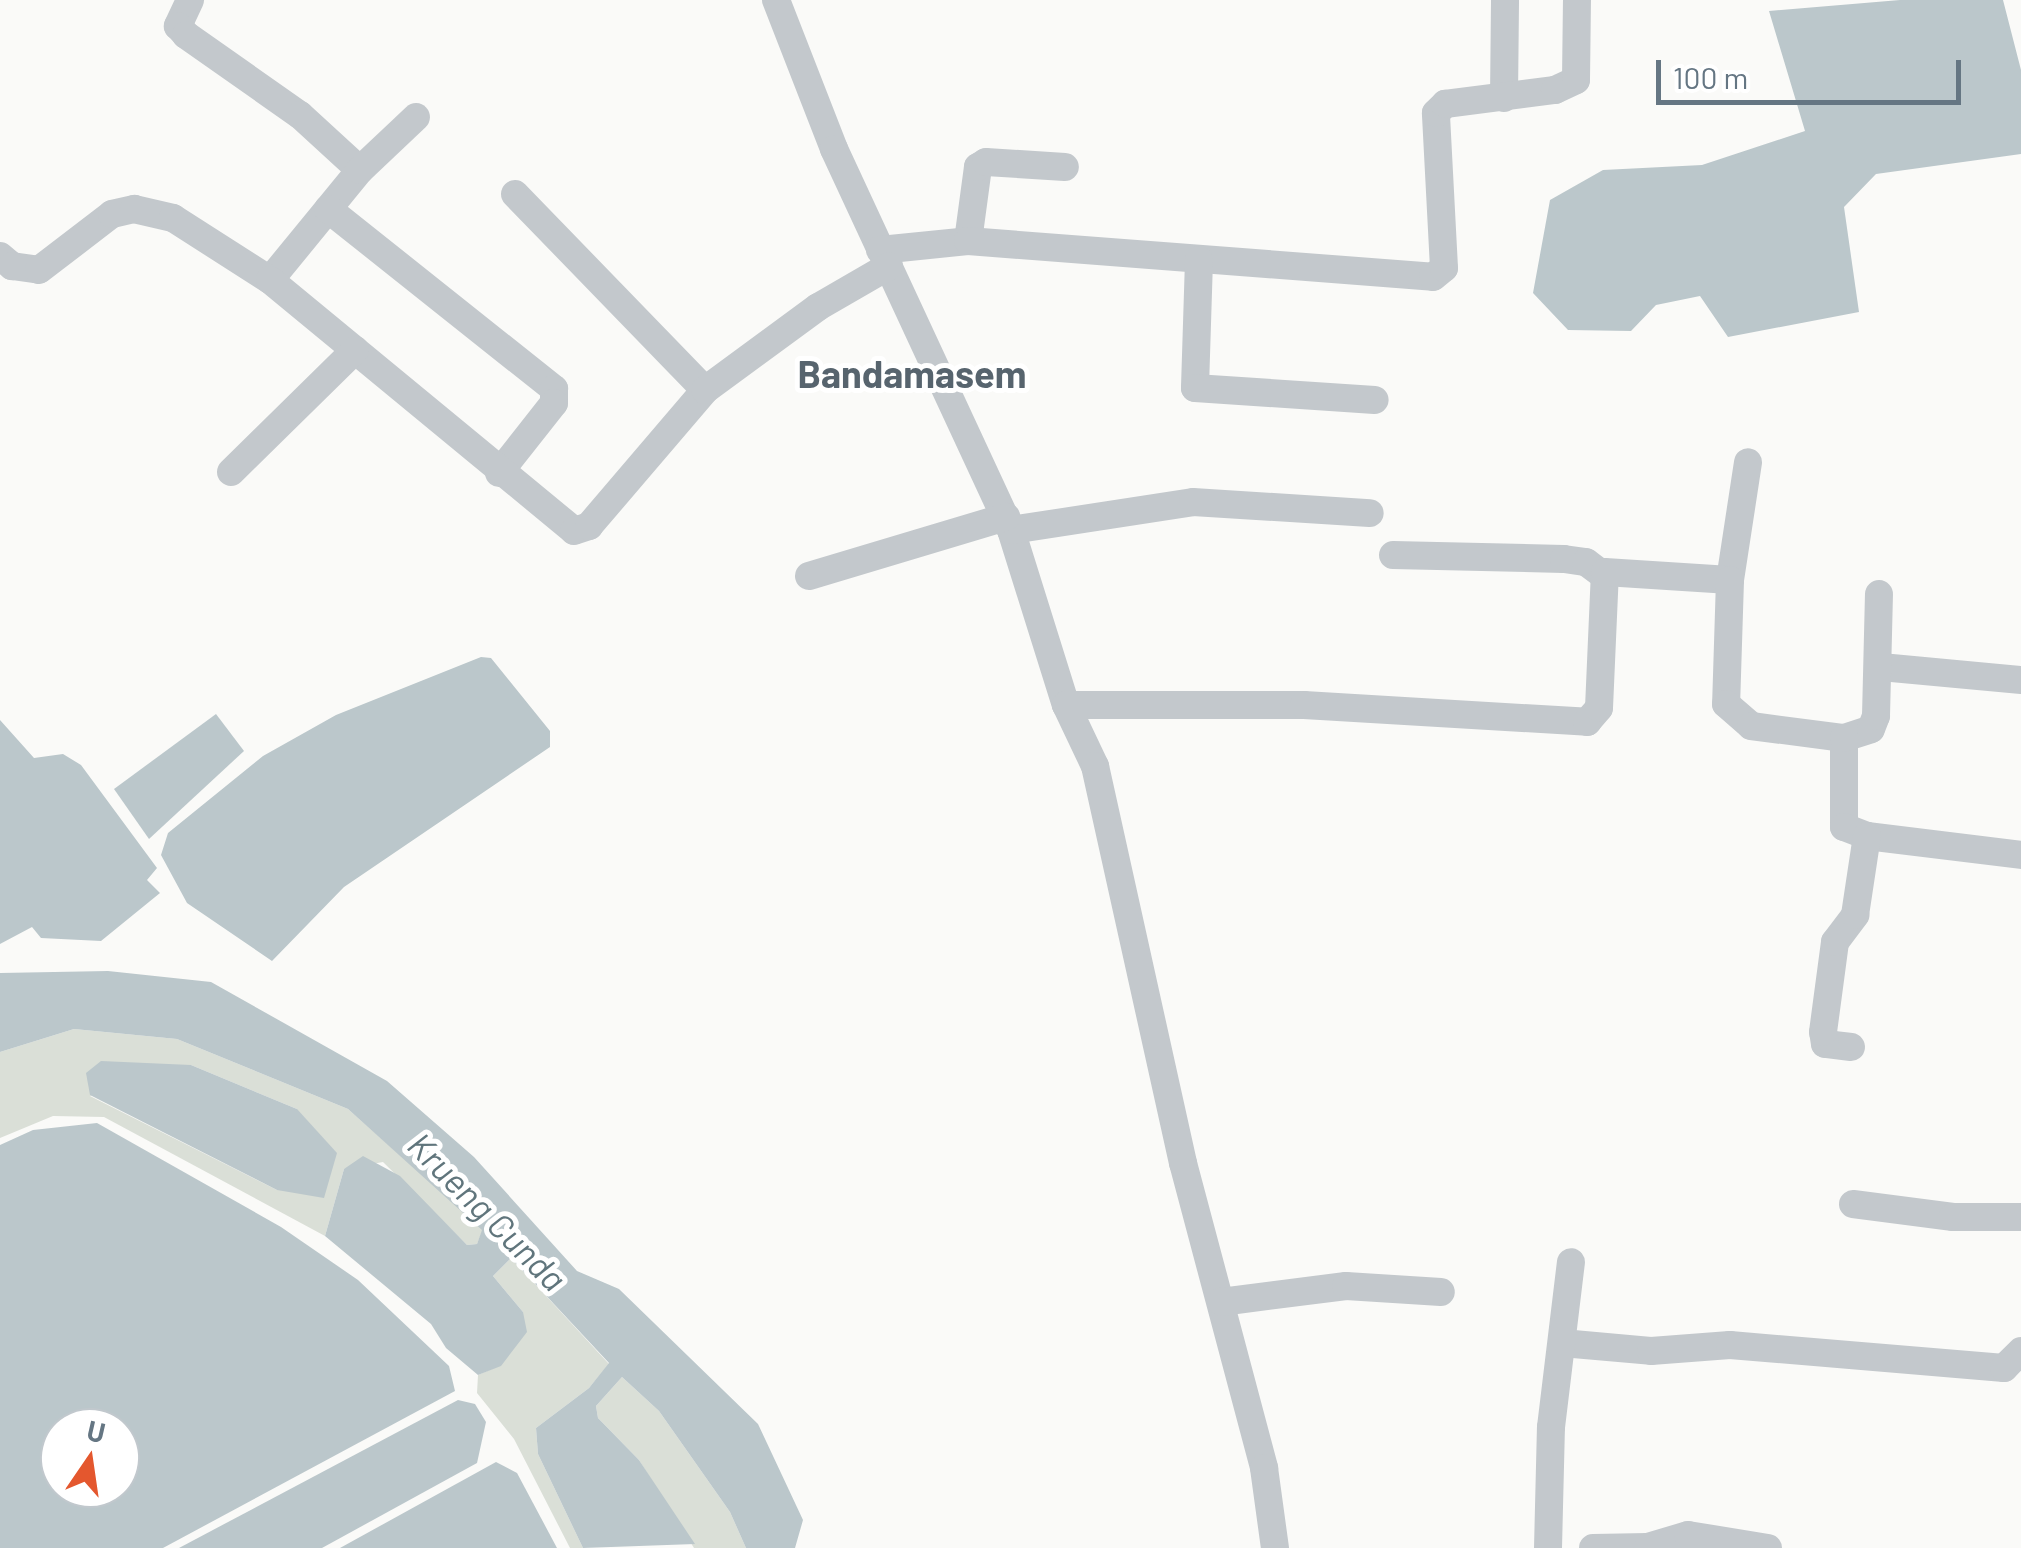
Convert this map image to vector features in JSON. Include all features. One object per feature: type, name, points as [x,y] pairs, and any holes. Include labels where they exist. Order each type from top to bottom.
[{"type":"street","points":[[190,0],[178,26],[186,35],[300,115],[360,170]]},
{"type":"street","points":[[776,0],[884,258],[1008,523],[1066,705],[1094,766],[1150,1026],[1264,1468],[1275,1548]]},
{"type":"street","points":[[1504,98],[1505,0]]},
{"type":"street","points":[[0,256],[12,266],[38,270],[112,214],[134,209],[172,218],[270,280],[570,530],[584,530],[705,390],[884,258],[968,242],[1437,275],[1444,268],[1436,113],[1445,104],[1504,98],[1576,80],[1577,0]]},
{"type":"street","points":[[270,280],[360,170],[416,116]]},
{"type":"street","points":[[968,242],[978,167],[1065,167]]},
{"type":"street","points":[[515,194],[705,390]]},
{"type":"street","points":[[328,209],[554,389],[554,403],[499,473]]},
{"type":"street","points":[[1199,260],[1195,388],[1374,400]]},
{"type":"street","points":[[231,472],[355,350]]},
{"type":"street","points":[[1748,462],[1730,580],[1724,697],[1730,711],[1751,726],[1844,738],[1871,728],[1881,667],[1879,594]]},
{"type":"street","points":[[809,576],[1008,523],[1193,502],[1370,513]]},
{"type":"street","points":[[1394,555],[1564,559],[1586,562],[1603,576]]},
{"type":"street","points":[[1066,705],[1304,704],[1587,722],[1599,708],[1603,576],[1610,569],[1730,580]]},
{"type":"street","points":[[1881,667],[2021,680]]},
{"type":"street","points":[[1844,738],[1841,822],[1867,836],[2021,854]]},
{"type":"street","points":[[1851,1047],[1825,1044],[1822,1032],[1835,942],[1855,914],[1867,836]]},
{"type":"street","points":[[1853,1204],[1953,1217],[2021,1217]]},
{"type":"street","points":[[1548,1548],[1571,1262]]},
{"type":"street","points":[[1221,1302],[1346,1286],[1441,1292]]},
{"type":"street","points":[[1562,1343],[1651,1351],[1730,1345],[2004,1368],[2021,1351]]},
{"type":"street","points":[[1593,1548],[1648,1547],[1688,1535],[1768,1548]]},
{"type":"shaded area","points":[[74,1029],[177,1039],[348,1109],[483,1229],[477,1244],[467,1245],[383,1162],[344,1169],[325,1236],[104,1117],[53,1116],[0,1138],[0,1052]],"holes":[[[191,1065],[297,1109],[277,1190],[90,1096]]]},
{"type":"shaded area","points":[[511,1258],[609,1364],[589,1388],[536,1428],[538,1454],[583,1548],[570,1548],[514,1439],[477,1393],[478,1375],[501,1365],[523,1312],[493,1276]]},
{"type":"shaded area","points":[[622,1377],[659,1411],[730,1512],[746,1548],[694,1548],[639,1460],[598,1418],[596,1406]]},
{"type":"water","points":[[1900,0],[2003,0],[2021,70],[2021,154],[1876,174],[1844,207],[1859,312],[1728,337],[1700,296],[1656,305],[1631,331],[1568,330],[1533,293],[1550,200],[1603,170],[1702,165],[1805,131],[1769,11]]},
{"type":"water","points":[[481,657],[491,658],[550,731],[550,747],[344,887],[272,961],[187,903],[161,855],[168,833],[263,756],[336,715]]},
{"type":"water","points":[[216,714],[244,751],[149,839],[114,789]]},
{"type":"water","points":[[0,720],[34,758],[63,754],[81,765],[157,868],[147,880],[160,893],[101,941],[41,938],[32,927],[0,944]]},
{"type":"water","name":"Krueng Cunda","points":[[108,971],[211,982],[387,1081],[474,1157],[577,1271],[619,1289],[758,1424],[803,1520],[795,1548],[746,1548],[730,1512],[659,1411],[622,1377],[596,1406],[598,1418],[639,1460],[695,1544],[583,1548],[538,1454],[536,1428],[589,1388],[609,1363],[511,1258],[493,1276],[523,1312],[527,1332],[501,1366],[478,1375],[446,1348],[431,1324],[325,1236],[344,1169],[363,1156],[400,1176],[467,1245],[477,1244],[482,1230],[348,1109],[177,1039],[74,1029],[0,1052],[0,973]]},
{"type":"water","points":[[101,1061],[191,1065],[297,1109],[337,1153],[324,1198],[277,1190],[90,1095],[86,1073]]},
{"type":"water","points":[[97,1123],[281,1227],[358,1280],[449,1366],[455,1391],[163,1548],[0,1548],[0,1145],[33,1130]]},
{"type":"water","points":[[458,1400],[475,1404],[486,1422],[477,1463],[322,1548],[179,1548]]},
{"type":"water","points":[[496,1462],[517,1473],[557,1548],[340,1548]]},
{"type":"district","name":"Bandamasem","points":[[912,374]]}]
